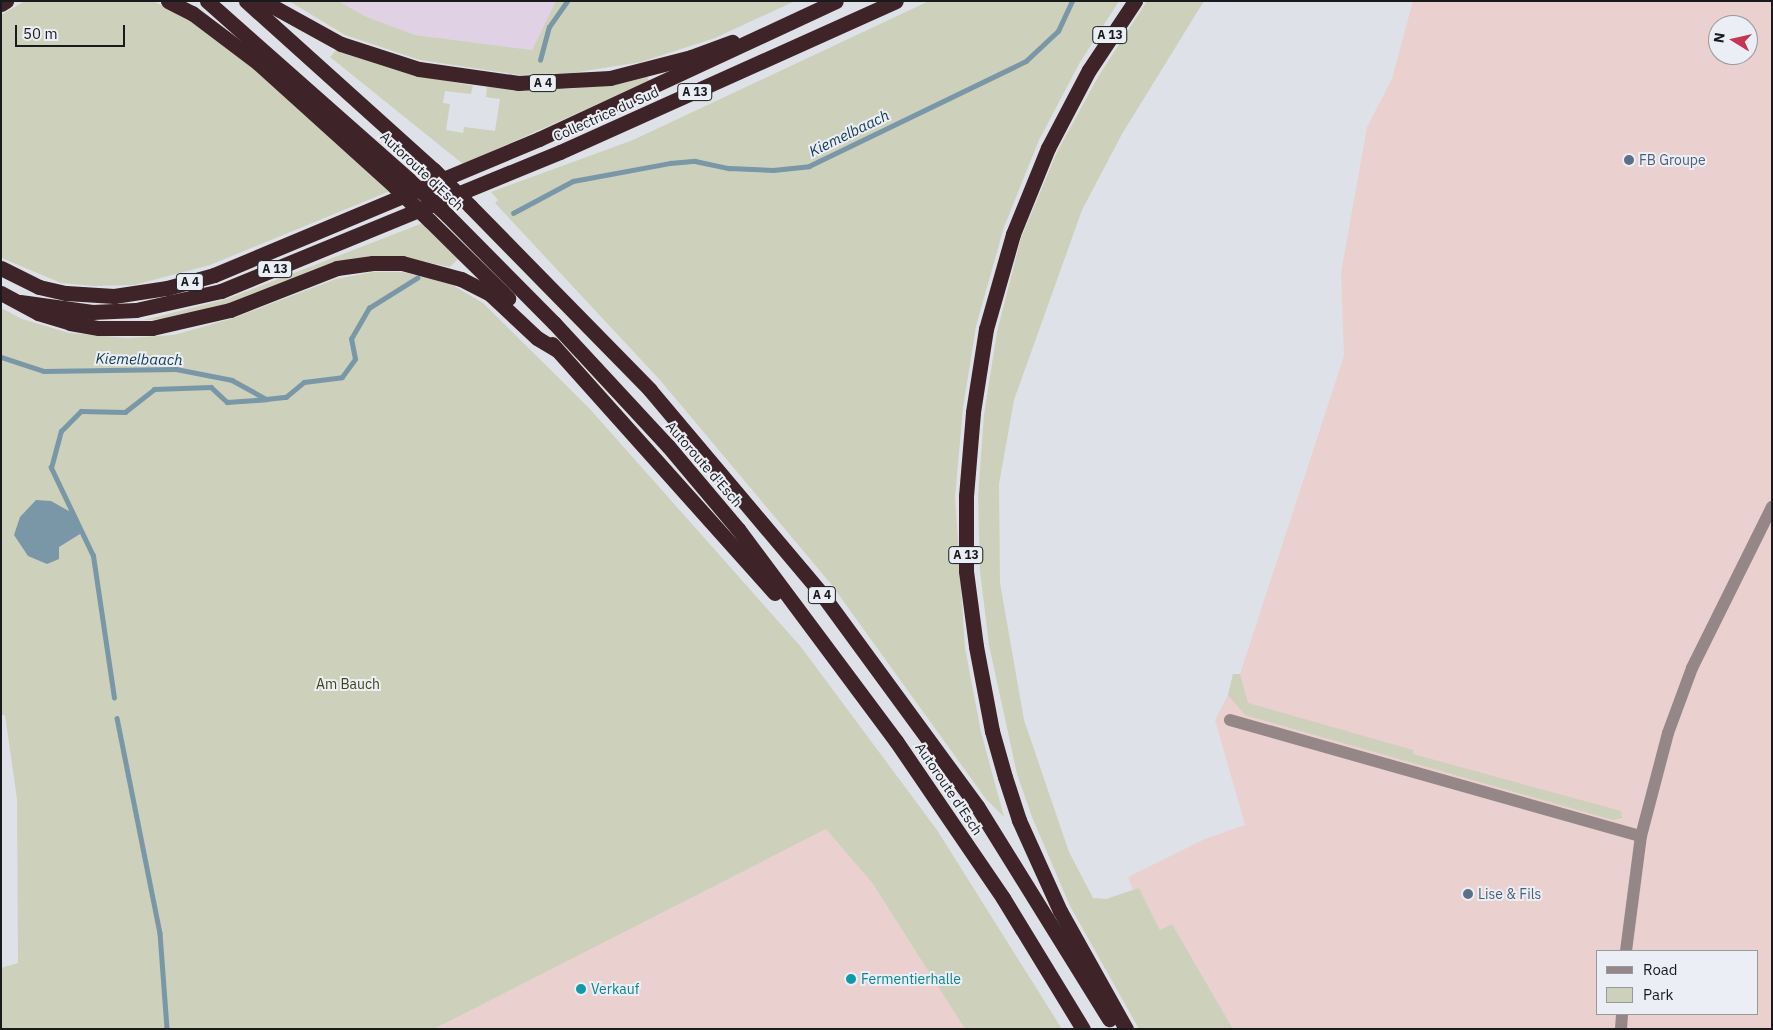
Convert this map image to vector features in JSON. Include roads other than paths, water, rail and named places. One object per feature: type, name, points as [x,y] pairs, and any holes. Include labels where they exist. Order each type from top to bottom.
[{"type":"highway","points":[[1,4],[6,1]]},
{"type":"highway","name":"A 4","points":[[168,1],[192,13],[258,63],[394,186],[541,330],[556,350],[832,654]]},
{"type":"highway","name":"Autoroute d'Esch","points":[[207,1],[447,215],[554,323],[668,446],[738,529],[832,654],[967,845],[1083,1029]]},
{"type":"highway","name":"Autoroute d'Esch","points":[[246,1],[434,170],[650,390],[821,593],[977,806],[1115,1029]]},
{"type":"highway","name":"A 4","points":[[263,1],[342,44],[411,66],[465,78],[518,83],[573,82],[644,71],[739,39],[825,1]]},
{"type":"highway","name":"A 4","points":[[1,268],[39,287],[66,293],[114,296],[167,288],[214,275],[539,139],[836,1]]},
{"type":"highway","name":"Collectrice du Sud","points":[[20,302],[92,312],[165,305],[221,291],[560,152],[896,1]]},
{"type":"highway","name":"A 13","points":[[1126,1029],[1060,911],[1019,820],[1005,777],[992,730],[976,646],[966,571],[966,496],[973,412],[986,329],[1013,234],[1048,148],[1089,70],[1134,1]]},
{"type":"highway","name":"A 4","points":[[1,293],[38,313],[70,323],[99,328],[152,328],[230,310],[337,268],[373,263],[402,263],[452,276],[490,294],[537,338],[556,350]]},
{"type":"street","points":[[1626,950],[1641,836],[1668,733],[1692,668],[1772,507]]},
{"type":"street","points":[[1230,720],[1641,836]]},
{"type":"street","points":[[1621,1029],[1622,1015]]},
{"type":"water","points":[[36,500],[51,501],[76,515],[80,534],[59,547],[59,559],[47,564],[28,556],[14,535],[20,517]]},
{"type":"waterway","name":"Kiemelbaach","points":[[540,60],[549,27],[567,1]]},
{"type":"waterway","name":"Kiemelbaach","points":[[513,213],[573,181],[670,163],[695,161],[729,168],[773,170],[809,166],[1026,61],[1058,31],[1072,1]]},
{"type":"waterway","name":"Kiemelbaach","points":[[1,357],[44,371],[176,369],[232,380],[266,399],[286,397],[304,382],[342,377],[355,359],[351,339],[369,308],[417,278]]},
{"type":"waterway","points":[[114,698],[93,556],[51,468],[61,431],[81,411],[125,412],[154,389],[211,387],[227,402],[266,399]]},
{"type":"waterway","points":[[117,718],[160,933],[167,1029]]},
{"type":"place","name":"FB Groupe","points":[[1629,160]]},
{"type":"place","name":"Lise & Fils","points":[[1468,894]]},
{"type":"place","name":"Fermentierhalle","points":[[851,979]]},
{"type":"place","name":"Verkauf","points":[[581,989]]},
{"type":"park label","name":"Am Bauch","points":[[348,684]]}]
